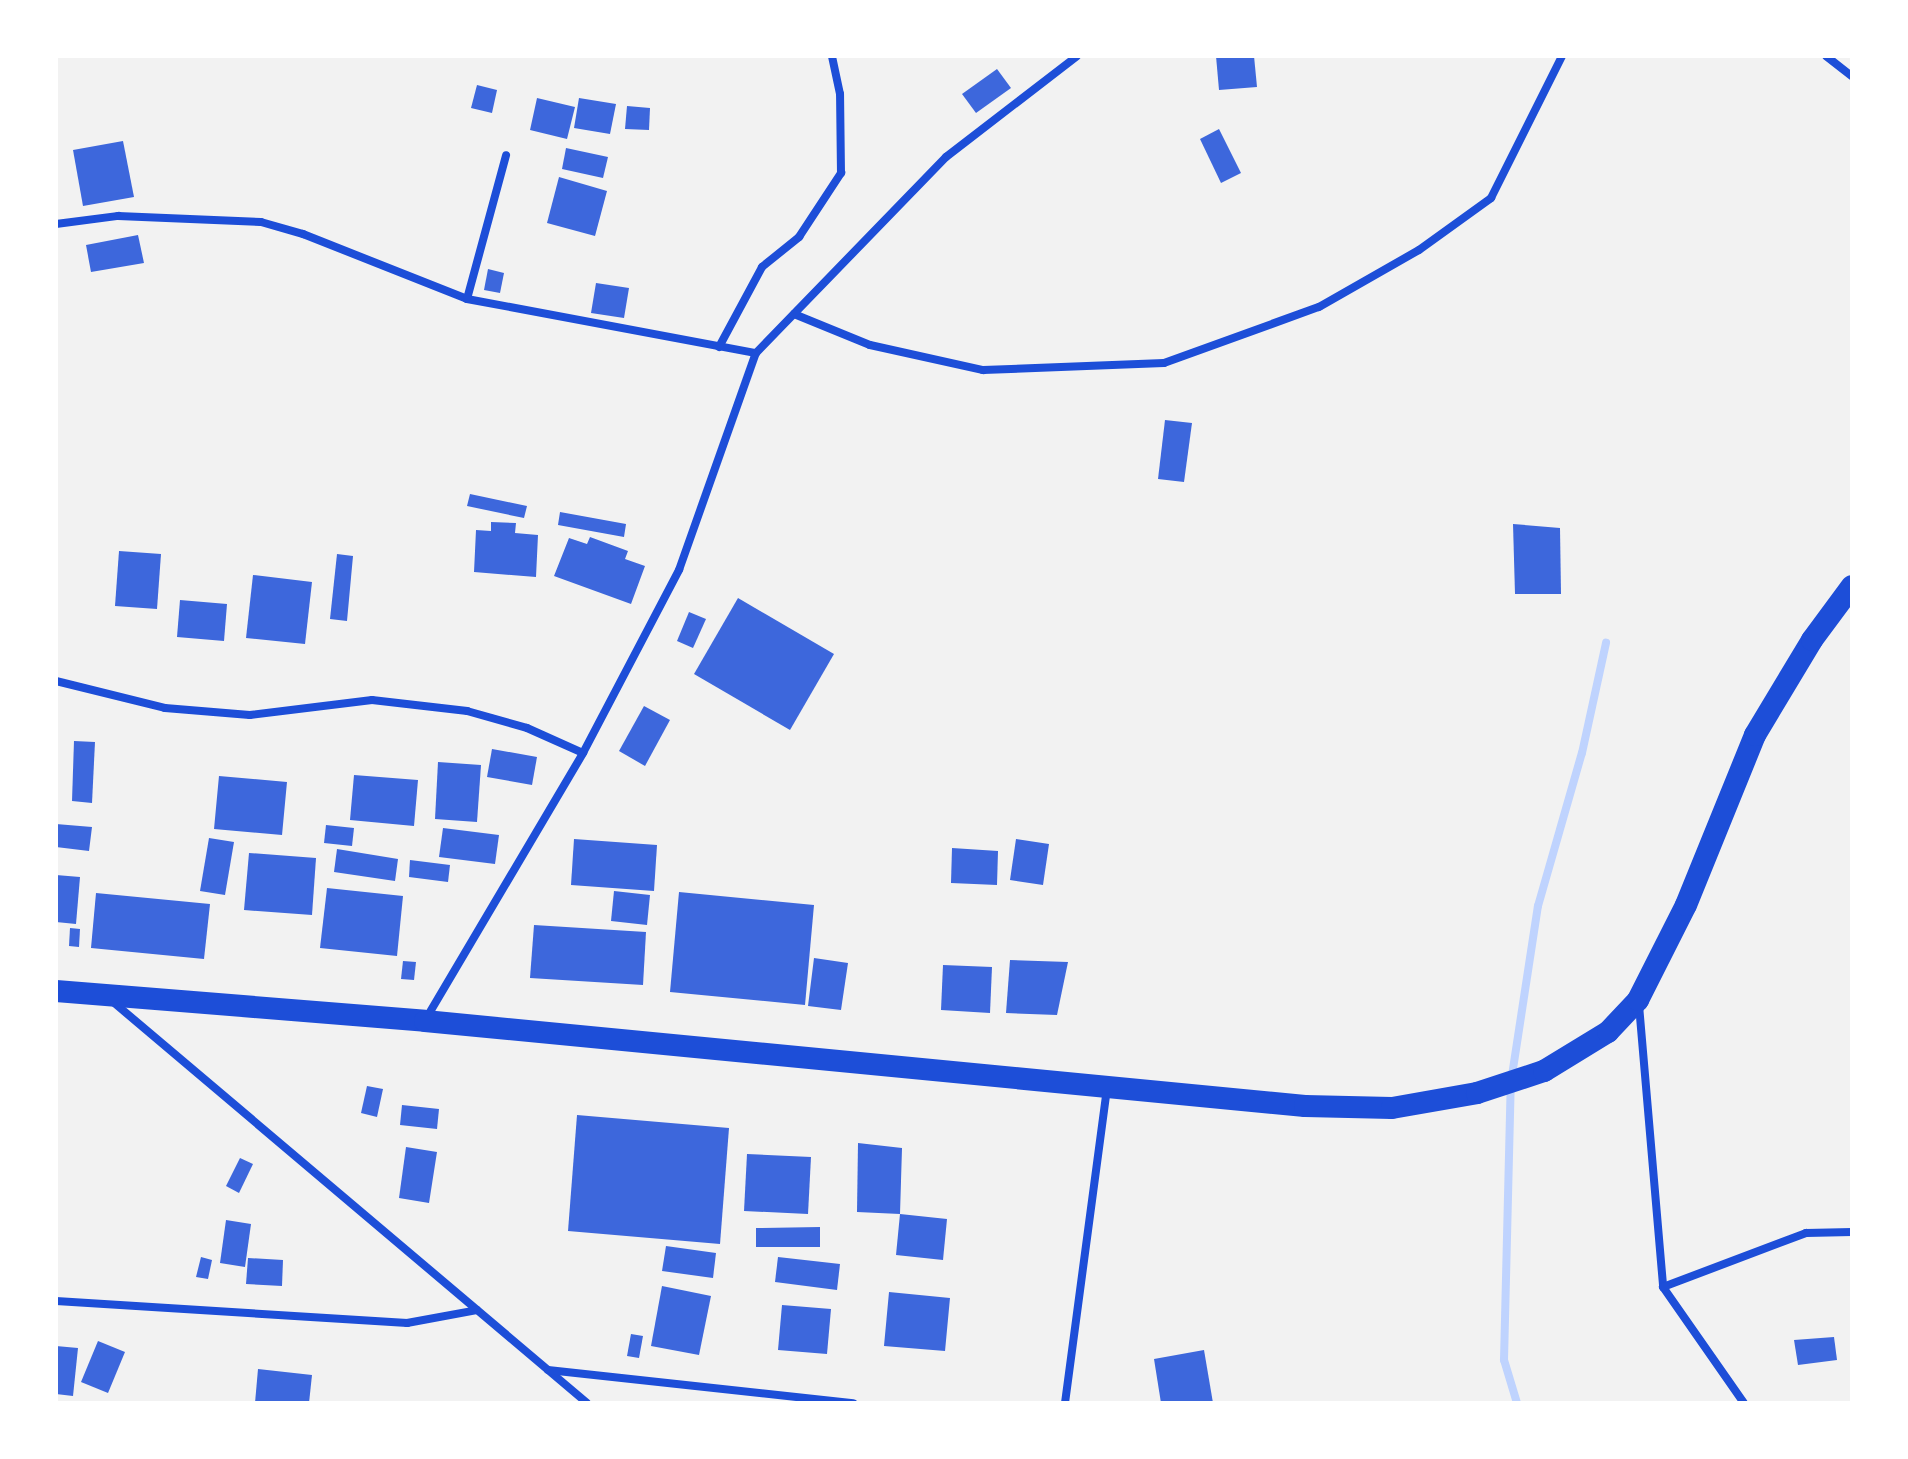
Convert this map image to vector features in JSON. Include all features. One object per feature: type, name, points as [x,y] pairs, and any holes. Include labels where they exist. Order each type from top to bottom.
[{"type":"highway","points":[[56,991],[425,1021],[1305,1106],[1392,1108],[1477,1093],[1544,1071],[1608,1032],[1638,1000],[1686,905],[1755,735],[1812,640],[1852,586]]},
{"type":"street","points":[[719,347],[762,267],[799,237],[841,173],[840,94],[832,56]]},
{"type":"street","points":[[425,1021],[583,753],[679,570],[756,353],[946,157],[1077,56]]},
{"type":"street","points":[[794,314],[870,345],[983,370],[1164,363],[1319,307],[1419,250],[1491,198],[1562,56]]},
{"type":"street","points":[[1826,56],[1852,76]]},
{"type":"street","points":[[467,299],[506,155]]},
{"type":"street","points":[[56,224],[118,216],[261,222],[303,234],[467,299],[756,353]]},
{"type":"street","points":[[56,681],[165,708],[250,715],[372,700],[467,711],[527,728],[583,753]]},
{"type":"street","points":[[105,995],[587,1403]]},
{"type":"street","points":[[1638,1000],[1663,1287],[1744,1403]]},
{"type":"street","points":[[1065,1403],[1107,1087]]},
{"type":"street","points":[[1663,1287],[1806,1233],[1852,1232]]},
{"type":"street","points":[[56,1301],[407,1323],[477,1310]]},
{"type":"street","points":[[547,1370],[853,1403]]},
{"type":"building","points":[[1216,56],[1254,56],[1257,87],[1219,90]]},
{"type":"building","points":[[997,69],[1011,88],[976,113],[962,94]]},
{"type":"building","points":[[477,85],[497,90],[492,113],[471,108]]},
{"type":"building","points":[[537,98],[575,107],[567,139],[530,130]]},
{"type":"building","points":[[579,98],[616,104],[610,134],[574,128]]},
{"type":"building","points":[[627,106],[650,108],[649,130],[625,129]]},
{"type":"building","points":[[1219,129],[1241,173],[1221,183],[1200,139]]},
{"type":"building","points":[[123,141],[134,197],[83,206],[73,150]]},
{"type":"building","points":[[566,148],[608,157],[603,178],[562,169]]},
{"type":"building","points":[[559,177],[607,191],[595,236],[547,223]]},
{"type":"building","points":[[138,235],[144,263],[91,272],[86,245]]},
{"type":"building","points":[[488,269],[504,273],[500,293],[484,290]]},
{"type":"building","points":[[596,283],[629,288],[624,318],[591,313]]},
{"type":"building","points":[[1165,420],[1192,423],[1184,482],[1158,479]]},
{"type":"building","points":[[470,494],[527,506],[524,518],[467,506]]},
{"type":"building","points":[[560,512],[626,524],[624,537],[558,525]]},
{"type":"building","points":[[491,522],[516,523],[515,533],[538,535],[536,577],[474,572],[476,530],[491,531]]},
{"type":"building","points":[[1513,524],[1560,528],[1561,594],[1515,594]]},
{"type":"building","points":[[590,537],[628,551],[625,559],[645,566],[631,604],[554,576],[569,538],[587,544]]},
{"type":"building","points":[[119,551],[161,554],[157,609],[115,606]]},
{"type":"building","points":[[337,554],[353,556],[347,621],[330,619]]},
{"type":"building","points":[[253,575],[312,582],[305,644],[246,638]]},
{"type":"building","points":[[738,598],[834,654],[790,730],[694,674]]},
{"type":"building","points":[[180,600],[227,604],[224,641],[177,637]]},
{"type":"building","points":[[689,612],[706,619],[693,648],[677,641]]},
{"type":"building","points":[[644,706],[670,720],[645,766],[619,751]]},
{"type":"building","points":[[74,741],[95,742],[92,803],[72,801]]},
{"type":"building","points":[[492,749],[537,757],[532,785],[487,777]]},
{"type":"building","points":[[438,762],[481,765],[477,822],[435,819]]},
{"type":"building","points":[[354,775],[418,780],[414,826],[350,820]]},
{"type":"building","points":[[219,776],[287,782],[282,835],[214,829]]},
{"type":"building","points":[[56,824],[92,827],[89,851],[56,847]]},
{"type":"building","points":[[326,825],[354,828],[352,846],[324,843]]},
{"type":"building","points":[[443,828],[499,835],[495,864],[439,857]]},
{"type":"building","points":[[209,838],[234,842],[225,895],[200,891]]},
{"type":"building","points":[[574,839],[657,845],[654,891],[571,885]]},
{"type":"building","points":[[1016,839],[1049,844],[1043,885],[1010,880]]},
{"type":"building","points":[[952,848],[998,851],[997,885],[951,883]]},
{"type":"building","points":[[337,849],[398,859],[395,881],[334,872]]},
{"type":"building","points":[[249,853],[316,858],[312,915],[244,910]]},
{"type":"building","points":[[410,860],[450,865],[448,882],[409,877]]},
{"type":"building","points":[[56,875],[80,877],[76,924],[56,922]]},
{"type":"building","points":[[327,888],[403,896],[397,956],[320,948]]},
{"type":"building","points":[[614,891],[650,895],[647,925],[611,921]]},
{"type":"building","points":[[679,892],[814,905],[805,1005],[670,992]]},
{"type":"building","points":[[96,893],[210,904],[204,959],[91,948]]},
{"type":"building","points":[[534,925],[646,932],[643,985],[530,978]]},
{"type":"building","points":[[70,928],[80,929],[79,947],[69,946]]},
{"type":"building","points":[[814,958],[848,963],[841,1010],[808,1006]]},
{"type":"building","points":[[1010,960],[1068,962],[1057,1015],[1006,1013]]},
{"type":"building","points":[[403,961],[416,962],[414,980],[401,979]]},
{"type":"building","points":[[943,965],[992,967],[990,1013],[941,1010]]},
{"type":"building","points":[[367,1086],[383,1089],[377,1117],[361,1113]]},
{"type":"building","points":[[402,1105],[439,1109],[437,1129],[400,1125]]},
{"type":"building","points":[[577,1115],[729,1128],[720,1244],[568,1231]]},
{"type":"building","points":[[858,1143],[902,1148],[900,1214],[857,1212]]},
{"type":"building","points":[[406,1147],[437,1152],[429,1203],[399,1198]]},
{"type":"building","points":[[747,1154],[811,1157],[808,1214],[744,1211]]},
{"type":"building","points":[[240,1158],[253,1164],[239,1193],[226,1186]]},
{"type":"building","points":[[900,1214],[947,1219],[943,1260],[896,1255]]},
{"type":"building","points":[[226,1220],[251,1224],[245,1267],[220,1263]]},
{"type":"building","points":[[820,1227],[820,1247],[756,1247],[756,1228]]},
{"type":"building","points":[[666,1246],[716,1253],[713,1278],[662,1271]]},
{"type":"building","points":[[201,1257],[212,1260],[208,1279],[196,1277]]},
{"type":"building","points":[[778,1257],[840,1264],[837,1290],[775,1282]]},
{"type":"building","points":[[248,1258],[283,1260],[282,1286],[246,1284]]},
{"type":"building","points":[[662,1286],[711,1296],[699,1355],[651,1346]]},
{"type":"building","points":[[889,1292],[950,1298],[945,1351],[884,1346]]},
{"type":"building","points":[[782,1305],[831,1309],[827,1354],[778,1350]]},
{"type":"building","points":[[631,1334],[643,1336],[639,1358],[627,1356]]},
{"type":"building","points":[[1834,1337],[1837,1360],[1798,1365],[1794,1340]]},
{"type":"building","points":[[98,1341],[125,1352],[108,1393],[81,1382]]},
{"type":"building","points":[[56,1346],[78,1348],[73,1396],[56,1394]]},
{"type":"building","points":[[1204,1350],[1213,1403],[1161,1403],[1154,1359]]},
{"type":"building","points":[[258,1369],[312,1375],[309,1403],[255,1403]]},
{"type":"waterway","points":[[1517,1403],[1504,1360],[1511,1082],[1538,906],[1582,753],[1606,643]]}]
